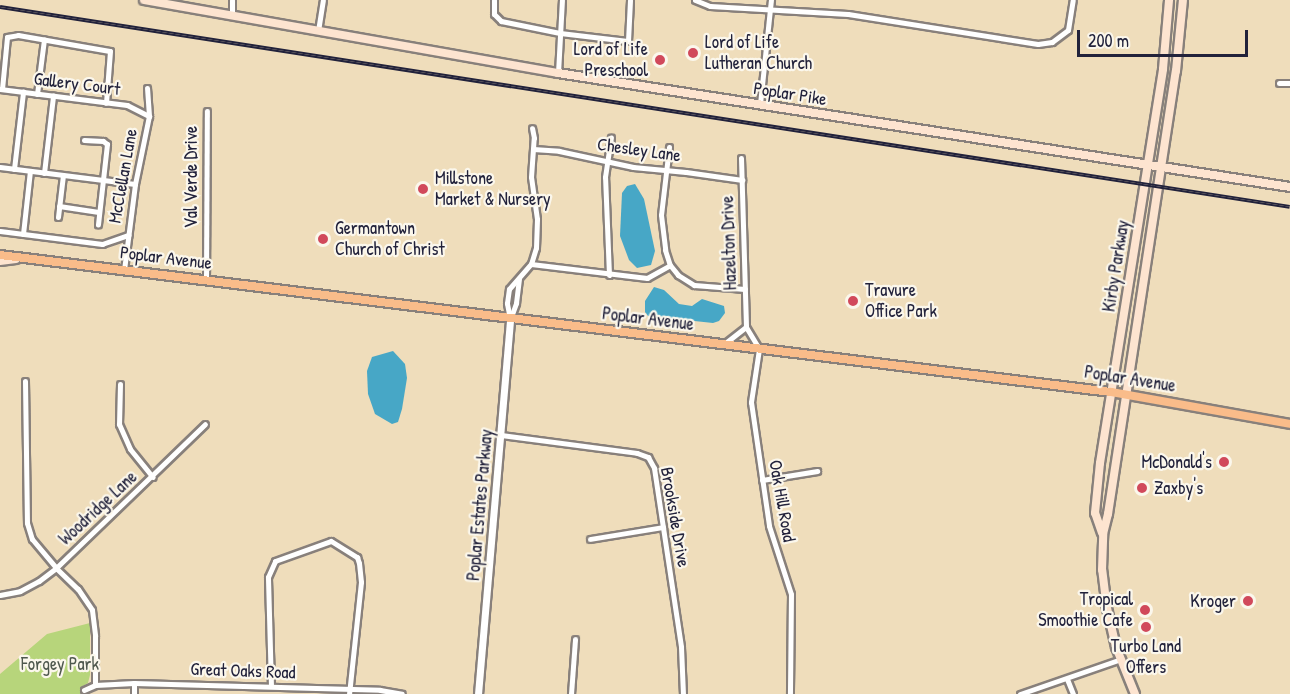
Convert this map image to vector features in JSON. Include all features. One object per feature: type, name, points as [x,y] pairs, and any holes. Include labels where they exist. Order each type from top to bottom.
[{"type":"main road","name":"Poplar Pike","points":[[144,0],[558,73],[1290,187]]},
{"type":"main road","name":"Kirby Parkway","points":[[1103,534],[1095,513],[1095,501],[1163,69],[1169,0]]},
{"type":"main road","name":"Kirby Parkway","points":[[1135,694],[1120,659],[1105,596],[1103,534],[1108,514],[1176,72],[1183,0]]},
{"type":"main road","name":"Poplar Avenue","points":[[0,255],[1111,392],[1290,424]]},
{"type":"main road","points":[[0,261],[24,258]]},
{"type":"street","points":[[232,0],[232,16]]},
{"type":"street","points":[[318,31],[323,0]]},
{"type":"street","points":[[494,0],[496,18],[510,23],[560,33],[628,41],[630,0]]},
{"type":"street","points":[[558,73],[562,0]]},
{"type":"street","points":[[695,0],[710,6],[848,14],[1038,44],[1052,42],[1064,35],[1070,24],[1073,0]]},
{"type":"street","points":[[760,105],[771,0]]},
{"type":"street","points":[[1,89],[7,37],[14,34],[110,51],[106,103]]},
{"type":"street","points":[[37,94],[44,39]]},
{"type":"street","points":[[1279,83],[1290,83]]},
{"type":"street","name":"McClellan Lane","points":[[124,270],[135,184],[149,116],[147,88]]},
{"type":"street","name":"Gallery Court","points":[[1,89],[127,105],[149,116]]},
{"type":"street","points":[[14,169],[23,92]]},
{"type":"street","points":[[44,173],[53,96]]},
{"type":"street","name":"Val Verde Drive","points":[[206,279],[207,111]]},
{"type":"street","points":[[510,319],[507,294],[509,288],[531,264],[536,248],[537,226],[531,177],[532,128]]},
{"type":"street","points":[[609,275],[609,219],[605,191],[611,137]]},
{"type":"street","points":[[84,140],[103,141],[107,144],[98,224]]},
{"type":"street","points":[[669,147],[662,215],[665,250],[670,265],[694,285],[745,289]]},
{"type":"street","name":"Chesley Lane","points":[[533,149],[559,151],[607,163],[742,180]]},
{"type":"street","name":"Hazelton Drive","points":[[741,158],[746,327],[759,349]]},
{"type":"street","points":[[0,167],[135,184]]},
{"type":"street","points":[[23,234],[30,171]]},
{"type":"street","points":[[58,217],[63,176]]},
{"type":"street","points":[[59,207],[99,212]]},
{"type":"street","points":[[0,231],[102,244],[128,236]]},
{"type":"street","points":[[531,264],[647,278],[670,265]]},
{"type":"street","points":[[510,319],[516,303],[520,278]]},
{"type":"street","name":"Poplar Estates Parkway","points":[[478,694],[510,319]]},
{"type":"street","points":[[724,344],[746,327]]},
{"type":"street","name":"Oak Hill Road","points":[[759,349],[751,402],[775,550],[791,594],[790,694]]},
{"type":"street","points":[[26,381],[27,523],[32,539],[56,568],[78,588],[92,610],[95,636],[95,684]]},
{"type":"street","points":[[120,384],[119,424],[130,450],[153,477]]},
{"type":"street","name":"Woodridge Lane","points":[[0,595],[20,591],[39,581],[56,568],[153,477],[205,424]]},
{"type":"street","name":"Brookside Drive","points":[[501,435],[637,453],[648,457],[654,468],[681,647],[683,694]]},
{"type":"street","points":[[762,480],[817,471]]},
{"type":"street","points":[[590,539],[663,527]]},
{"type":"street","points":[[271,686],[268,577],[275,561],[331,541],[357,557],[361,582],[349,692]]},
{"type":"street","points":[[571,694],[575,639]]},
{"type":"street","points":[[1022,694],[1120,659]]},
{"type":"street","points":[[1067,679],[1073,694]]},
{"type":"street","points":[[134,682],[134,694]]},
{"type":"street","name":"Great Oaks Road","points":[[84,690],[95,684],[134,682],[271,686],[349,692],[380,690],[402,694]]},
{"type":"green space","name":"Forgey Park","points":[[90,623],[90,675],[88,683],[83,686],[83,694],[0,694],[0,674],[47,634]]},
{"type":"water","points":[[635,184],[644,199],[655,251],[651,265],[637,268],[629,260],[620,236],[622,193],[627,186]]},
{"type":"water","points":[[654,287],[664,290],[679,304],[692,306],[702,299],[724,306],[725,313],[719,321],[713,323],[648,316],[645,312],[645,301]]},
{"type":"water","points":[[393,351],[405,364],[407,378],[398,422],[392,424],[375,414],[368,394],[367,371],[372,357]]},
{"type":"railway","points":[[0,7],[1290,207]]},
{"type":"place","name":"Lord of Life Lutheran Church","points":[[693,53]]},
{"type":"place","name":"Lord of Life Preschool","points":[[660,60]]},
{"type":"place","name":"Millstone Market & Nursery","points":[[423,189]]},
{"type":"place","name":"Germantown Church of Christ","points":[[323,239]]},
{"type":"place","name":"Travure Office Park","points":[[853,301]]},
{"type":"place","name":"McDonald's","points":[[1224,462]]},
{"type":"place","name":"Zaxby's","points":[[1142,488]]},
{"type":"place","name":"Kroger","points":[[1248,601]]},
{"type":"place","name":"Tropical Smoothie Cafe","points":[[1145,610]]},
{"type":"place","name":"Turbo Land Offers","points":[[1146,627]]}]
